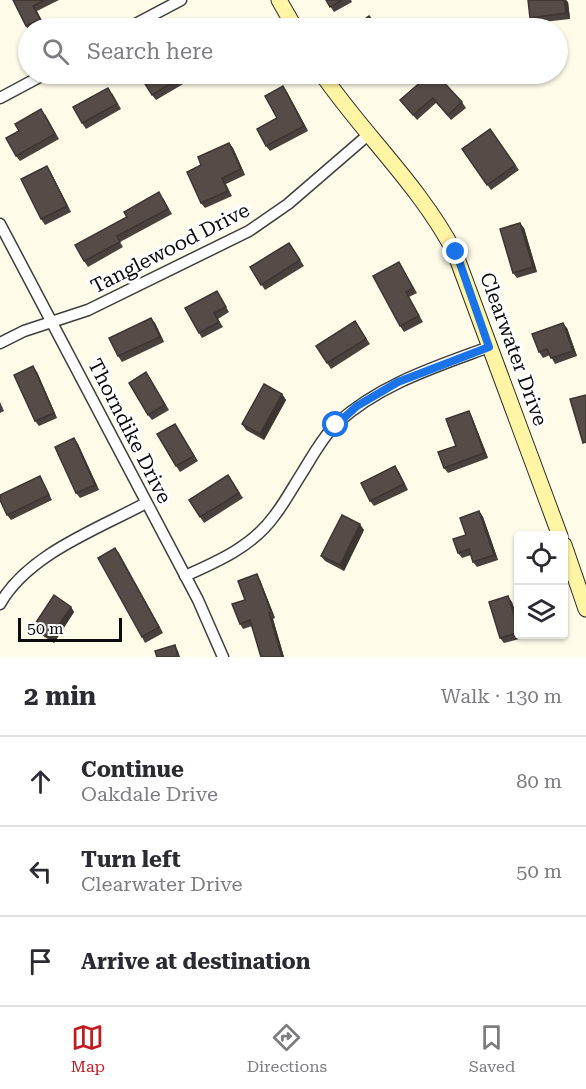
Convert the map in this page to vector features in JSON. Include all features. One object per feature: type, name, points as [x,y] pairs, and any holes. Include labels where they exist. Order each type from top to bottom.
[{"type":"street","points":[[147,18],[181,0]]},
{"type":"street","points":[[279,0],[289,18]]},
{"type":"street","points":[[0,98],[26,84]]},
{"type":"street","name":"Clearwater Drive","points":[[330,84],[368,135],[398,169],[446,236],[469,285],[489,347],[558,531]]},
{"type":"street","name":"Tanglewood Drive","points":[[0,343],[24,331],[88,310],[249,231],[288,204],[368,135]]},
{"type":"street","name":"Thorndike Drive","points":[[0,224],[186,576],[216,637],[223,657]]},
{"type":"street","points":[[186,576],[223,559],[247,544],[261,531],[274,517],[329,432],[357,406],[398,382],[489,347]]},
{"type":"street","points":[[0,604],[10,587],[34,566],[59,549],[147,503]]},
{"type":"street","points":[[568,557],[586,609]]},
{"type":"building","points":[[13,0],[45,0],[33,6],[39,18],[22,18]]},
{"type":"building","points":[[326,0],[342,0],[330,7]]},
{"type":"building","points":[[528,0],[564,0],[566,13],[530,18]]},
{"type":"building","points":[[145,84],[170,84],[152,95]]},
{"type":"building","points":[[418,84],[445,84],[462,102],[448,115],[433,98],[413,115],[400,100]]},
{"type":"building","points":[[283,86],[304,126],[266,146],[257,129],[277,118],[265,96]]},
{"type":"building","points":[[108,88],[117,104],[82,123],[73,107]]},
{"type":"building","points":[[41,109],[55,134],[16,156],[6,138],[19,131],[15,124]]},
{"type":"building","points":[[490,129],[515,165],[487,185],[462,149]]},
{"type":"building","points":[[229,143],[241,169],[222,178],[228,191],[201,203],[187,172],[201,165],[198,157]]},
{"type":"building","points":[[47,166],[67,206],[41,219],[21,179]]},
{"type":"building","points":[[159,192],[168,209],[117,236],[120,242],[84,261],[75,245],[127,217],[124,212]]},
{"type":"building","points":[[520,223],[533,267],[513,273],[500,229]]},
{"type":"building","points":[[289,243],[300,260],[261,285],[250,267]]},
{"type":"building","points":[[399,262],[413,288],[406,292],[419,316],[400,326],[373,276]]},
{"type":"building","points":[[217,291],[226,307],[214,313],[219,322],[199,333],[185,308]]},
{"type":"building","points":[[151,318],[160,337],[118,356],[109,338]]},
{"type":"building","points":[[355,321],[366,339],[327,363],[316,346]]},
{"type":"building","points":[[563,323],[573,351],[551,358],[547,349],[539,352],[532,334]]},
{"type":"building","points":[[33,366],[54,413],[35,421],[14,375]]},
{"type":"building","points":[[146,372],[165,405],[148,415],[129,383]]},
{"type":"building","points":[[264,384],[282,394],[260,434],[242,424]]},
{"type":"building","points":[[586,395],[586,442],[583,443],[570,399]]},
{"type":"building","points":[[469,411],[484,453],[444,468],[438,452],[456,446],[446,419]]},
{"type":"building","points":[[175,424],[194,456],[176,466],[157,434]]},
{"type":"building","points":[[74,438],[95,485],[76,493],[55,447]]},
{"type":"building","points":[[395,466],[404,484],[370,501],[361,483]]},
{"type":"building","points":[[228,475],[239,493],[200,517],[189,500]]},
{"type":"building","points":[[40,476],[49,495],[7,515],[0,495]]},
{"type":"building","points":[[479,511],[494,555],[473,562],[469,549],[458,553],[453,539],[466,535],[460,518]]},
{"type":"building","points":[[342,515],[360,524],[340,565],[321,556]]},
{"type":"building","points":[[115,548],[159,627],[142,637],[98,558]]},
{"type":"building","points":[[257,574],[271,612],[269,613],[282,657],[261,657],[250,620],[240,624],[232,604],[245,600],[238,581]]},
{"type":"building","points":[[54,595],[71,607],[50,638],[33,627]]},
{"type":"building","points":[[508,596],[514,616],[514,634],[500,638],[489,602]]},
{"type":"building","points":[[175,645],[178,657],[157,657],[155,651]]},
{"type":"route","points":[[336,425],[357,406],[398,382],[489,347],[456,252]]}]
